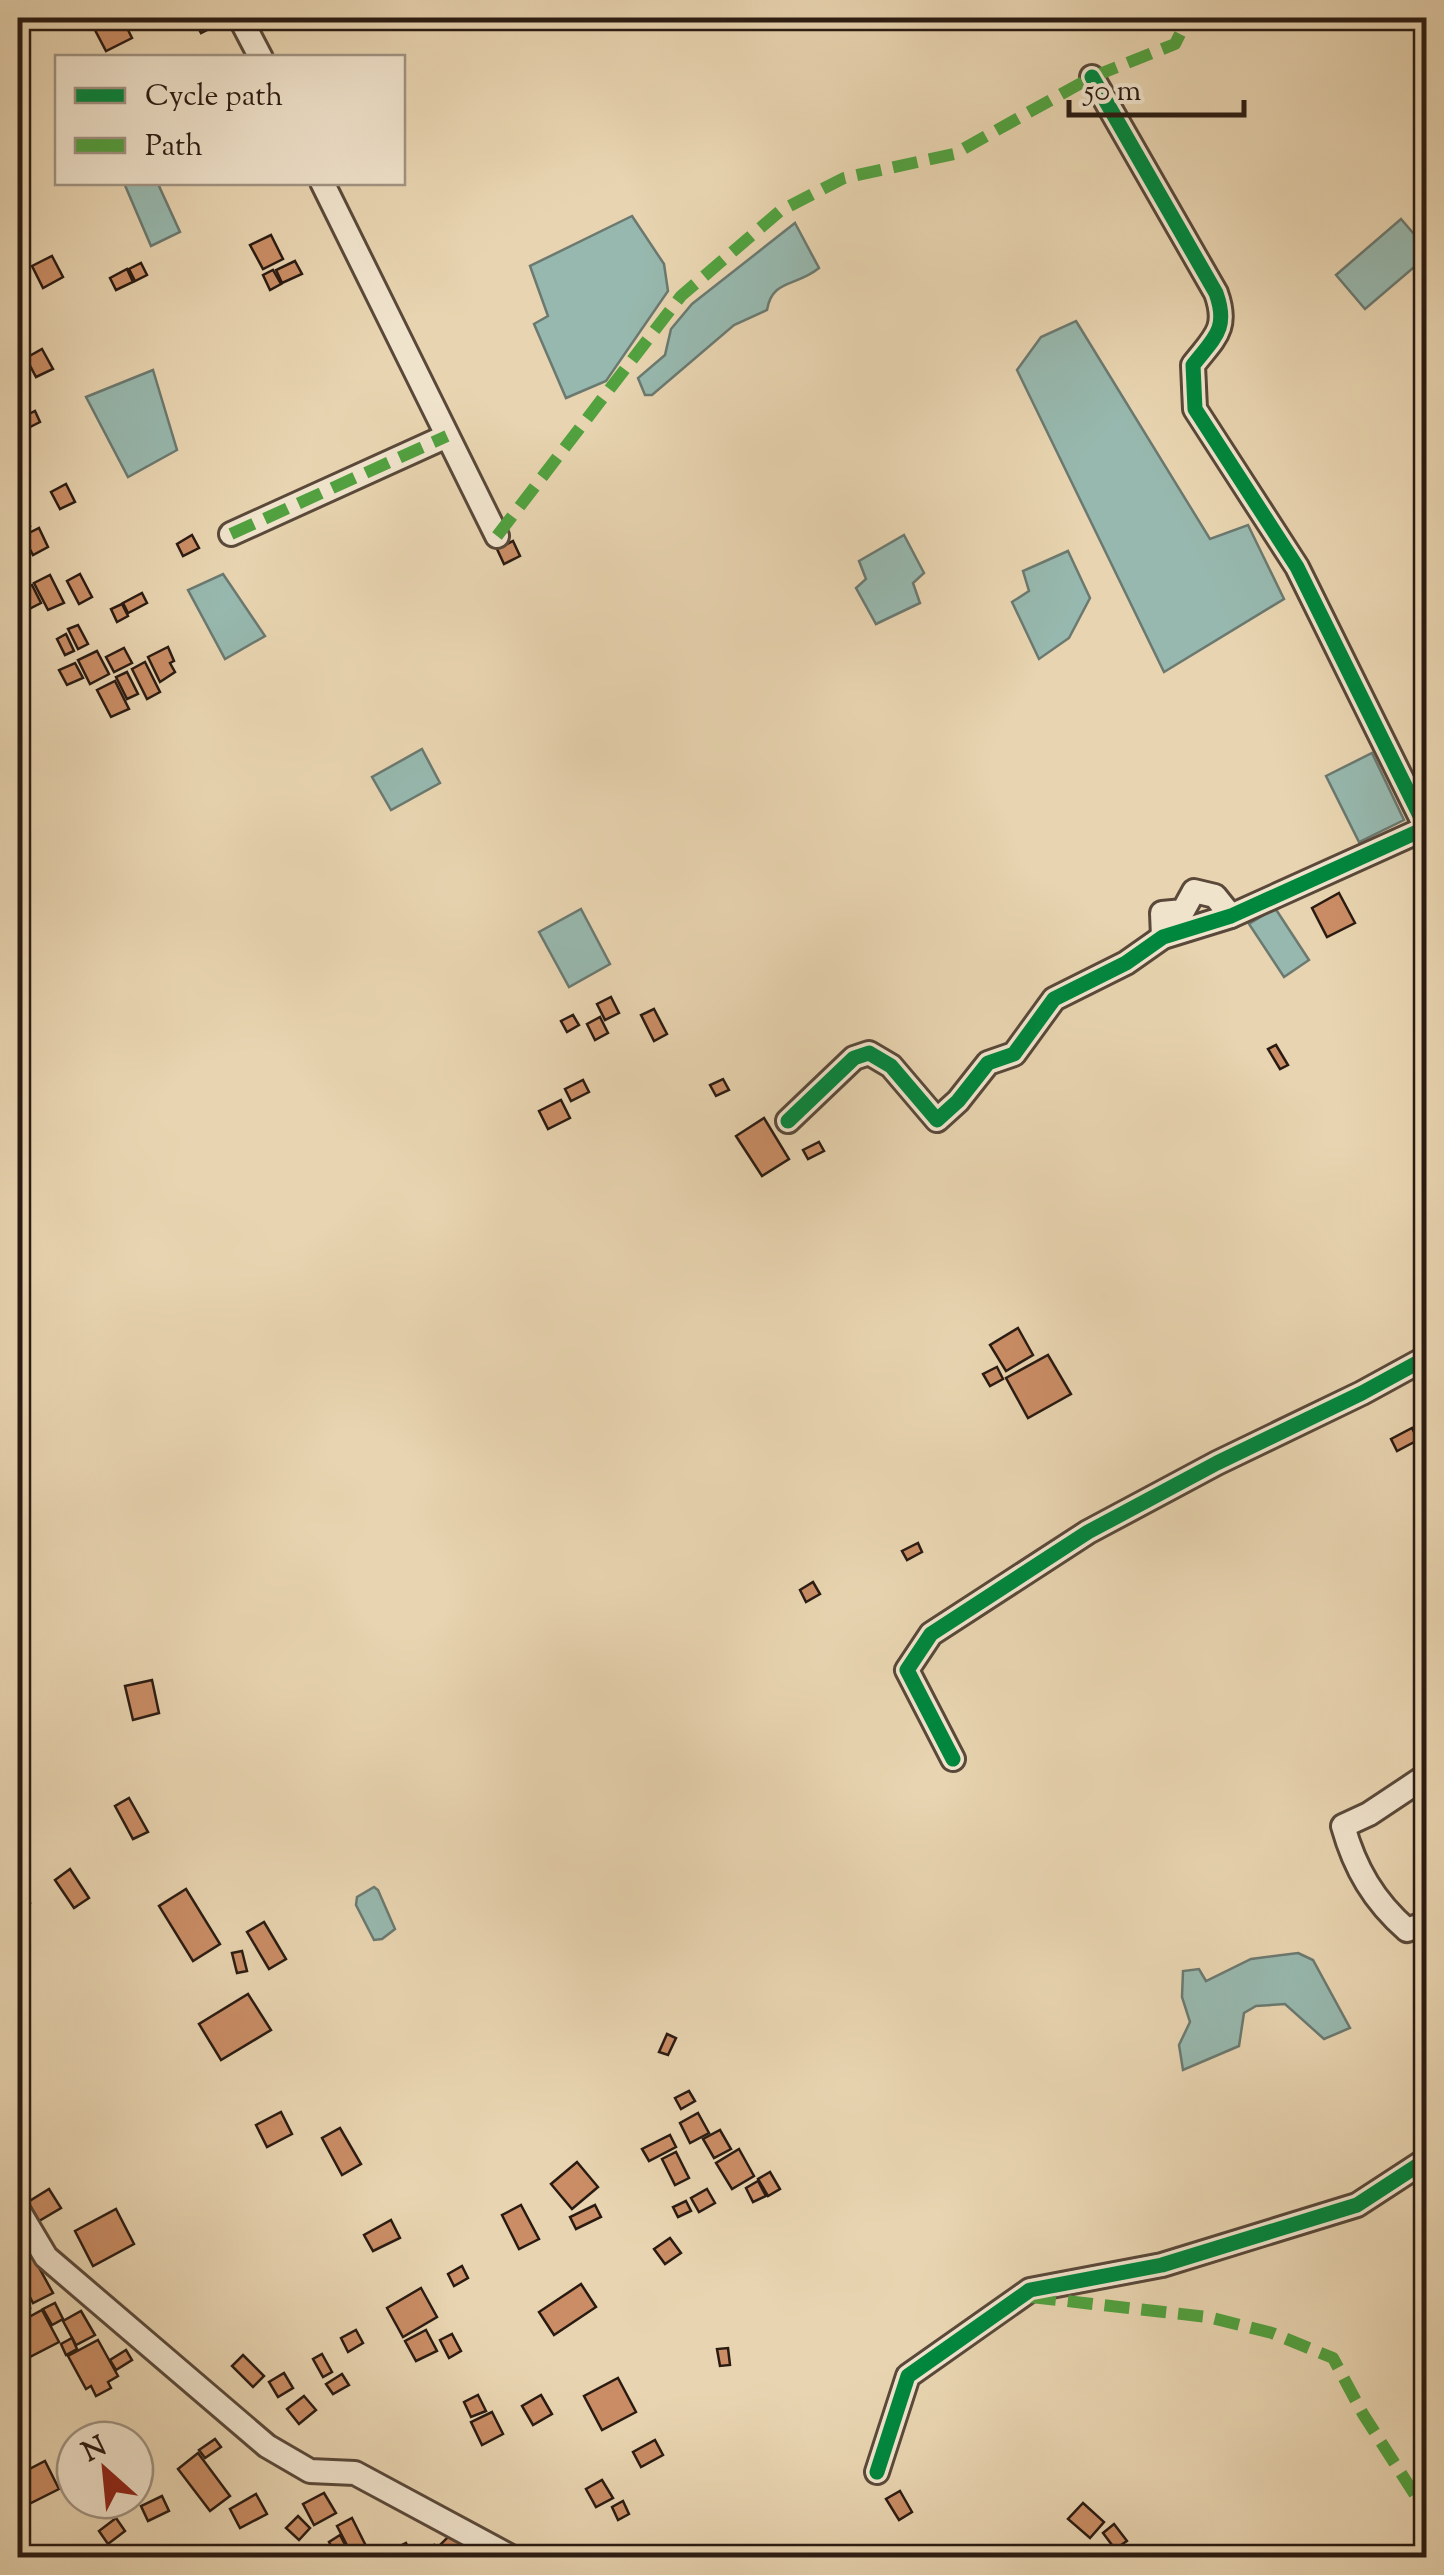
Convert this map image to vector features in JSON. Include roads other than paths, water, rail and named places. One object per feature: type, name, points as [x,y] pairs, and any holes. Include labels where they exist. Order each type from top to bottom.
[{"type":"street","points":[[240,18],[259,55]]},
{"type":"street","points":[[788,1122],[854,1058],[870,1053],[891,1066],[937,1120],[988,1063],[1014,1054],[1054,1000],[1126,963],[1163,937],[1231,916],[1426,828],[1297,567],[1195,410],[1192,365],[1220,331],[1222,312],[1216,293],[1092,77]]},
{"type":"street","points":[[323,185],[497,536]]},
{"type":"street","points":[[231,534],[447,436]]},
{"type":"street","points":[[1163,937],[1162,913],[1183,911],[1194,891],[1215,896],[1231,916]]},
{"type":"street","points":[[953,1759],[907,1670],[932,1634],[1088,1532],[1426,1358]]},
{"type":"street","points":[[1426,1776],[1344,1826],[1353,1861],[1382,1908],[1407,1930],[1426,1922]]},
{"type":"street","points":[[877,2472],[908,2376],[1030,2290],[1162,2265],[1357,2206],[1426,2160]]},
{"type":"street","points":[[18,2210],[46,2258],[266,2446],[310,2471],[356,2473],[512,2557]]},
{"type":"water","points":[[125,185],[161,185],[180,232],[151,246]]},
{"type":"water","points":[[632,216],[664,264],[668,291],[606,381],[566,398],[534,324],[548,316],[530,266]]},
{"type":"water","points":[[1401,219],[1426,248],[1426,257],[1365,309],[1336,275]]},
{"type":"water","points":[[795,223],[819,268],[780,288],[767,310],[734,325],[652,395],[645,395],[638,378],[665,355],[671,329],[692,304]]},
{"type":"water","points":[[1076,321],[1210,539],[1248,525],[1284,599],[1164,672],[1017,370],[1041,337]]},
{"type":"water","points":[[153,370],[177,450],[128,477],[86,397]]},
{"type":"water","points":[[904,535],[924,573],[913,583],[920,603],[876,624],[856,588],[866,579],[859,561]]},
{"type":"water","points":[[1068,551],[1090,598],[1069,638],[1039,659],[1012,602],[1029,591],[1023,571]]},
{"type":"water","points":[[223,574],[265,636],[225,659],[188,590]]},
{"type":"water","points":[[422,749],[440,783],[391,810],[372,777]]},
{"type":"water","points":[[1372,753],[1404,820],[1359,842],[1326,776]]},
{"type":"water","points":[[1275,908],[1309,960],[1284,977],[1249,924]]},
{"type":"water","points":[[581,909],[610,964],[569,987],[539,932]]},
{"type":"water","points":[[374,1887],[395,1929],[374,1940],[356,1905],[357,1897]]},
{"type":"water","points":[[1298,1953],[1313,1960],[1350,2028],[1324,2039],[1285,2004],[1256,2006],[1244,2013],[1239,2046],[1183,2070],[1179,2045],[1190,2022],[1182,1997],[1183,1971],[1199,1969],[1206,1981],[1251,1959]]}]
